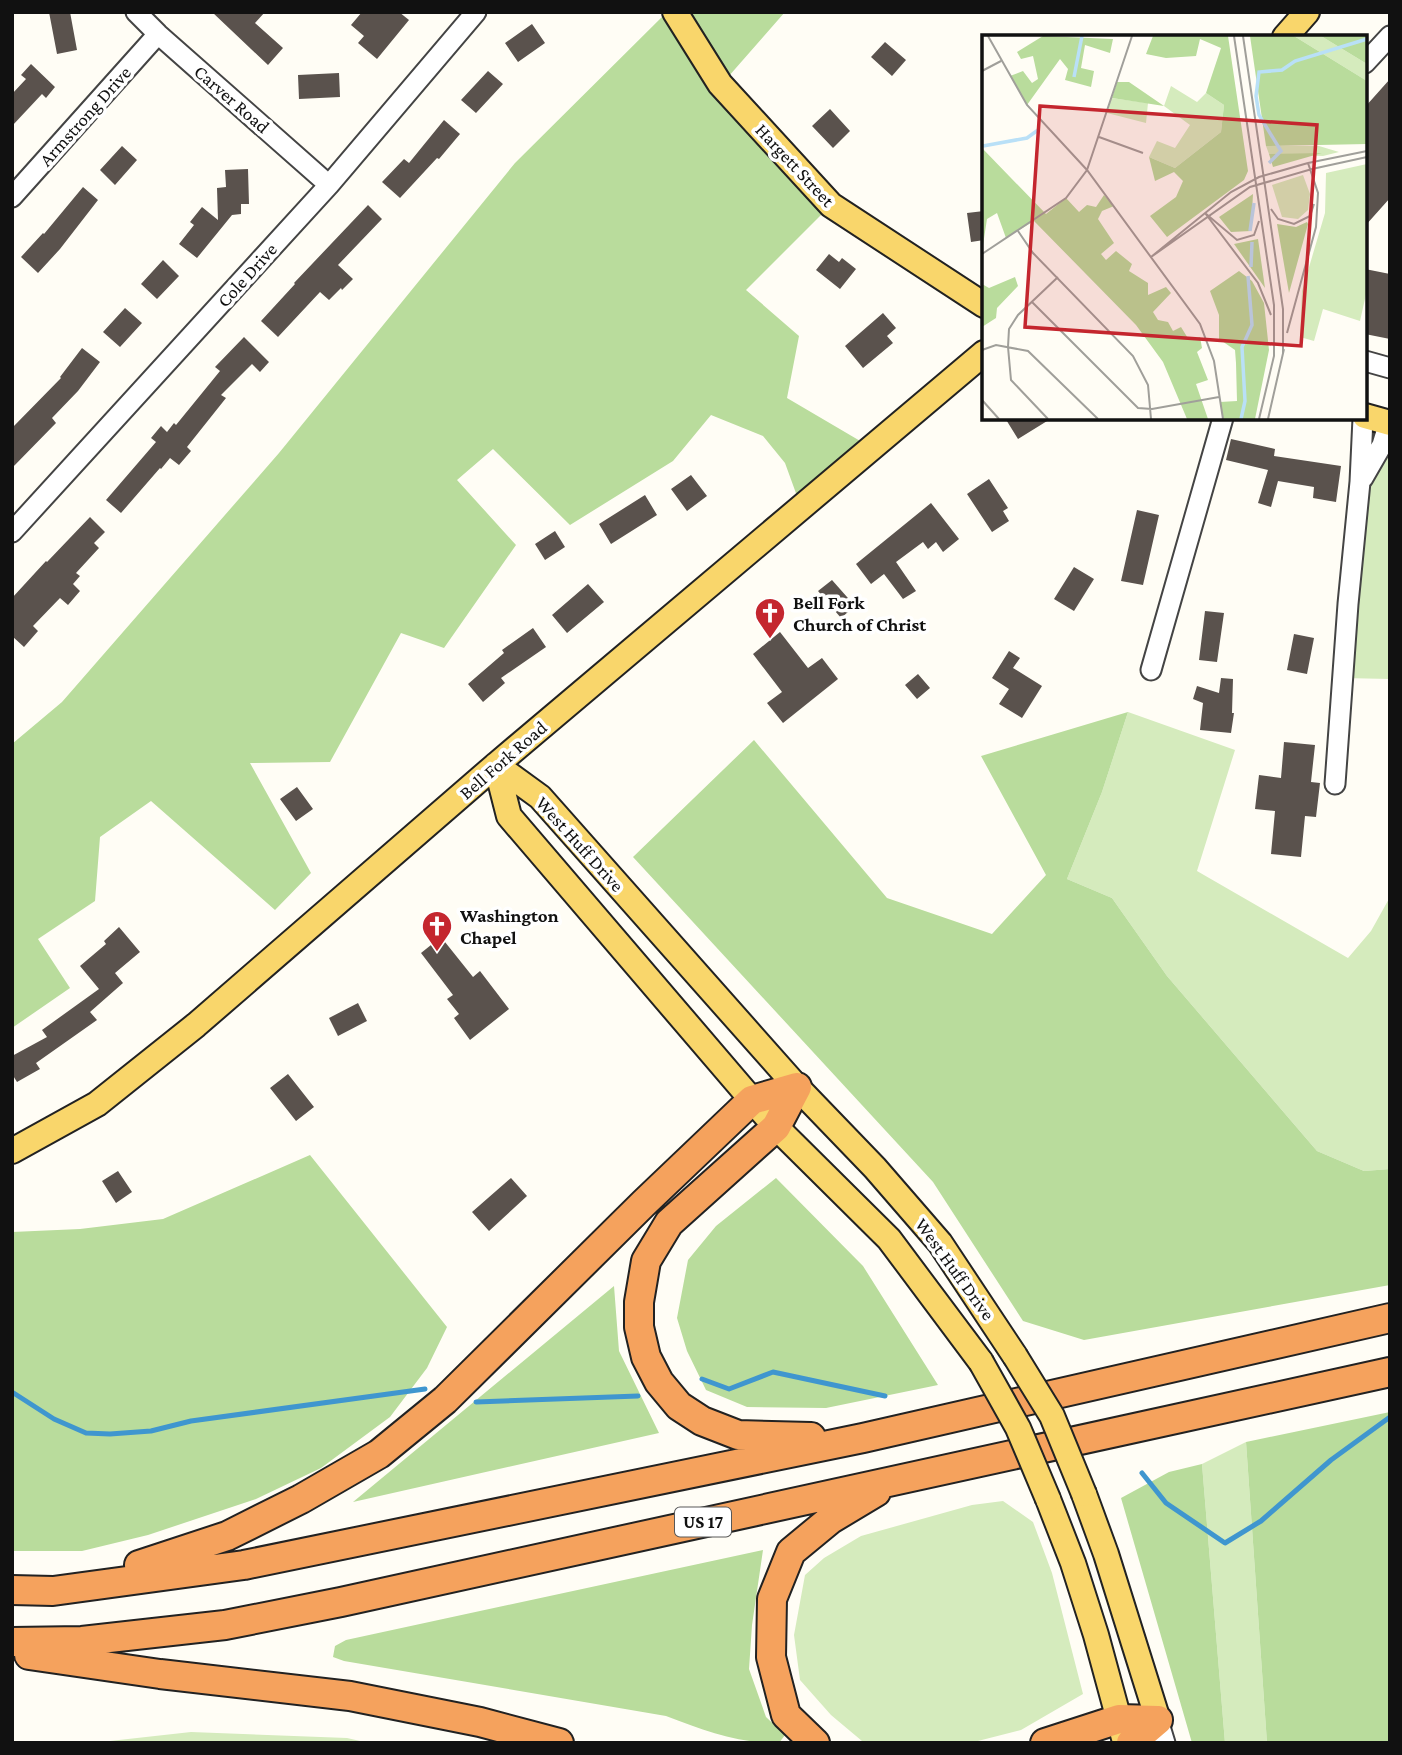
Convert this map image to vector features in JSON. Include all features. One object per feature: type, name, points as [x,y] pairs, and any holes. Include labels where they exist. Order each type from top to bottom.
[{"type":"highway","points":[[54,1591],[162,1559],[227,1536],[301,1499],[379,1454],[445,1400],[752,1100],[797,1087]]},
{"type":"highway","points":[[797,1087],[776,1126],[669,1223],[646,1261],[639,1302],[639,1327],[646,1357],[659,1382],[679,1406],[702,1421],[738,1436],[863,1438]]},
{"type":"highway","points":[[12,1590],[54,1591],[244,1565],[863,1438],[1390,1318]]},
{"type":"highway","name":"US 17","points":[[12,1643],[82,1641],[225,1625],[341,1602],[1390,1372]]},
{"type":"highway","points":[[815,1743],[786,1715],[771,1657],[772,1600],[791,1552],[831,1519],[895,1480]]},
{"type":"highway","points":[[12,1653],[160,1674],[350,1696],[480,1722],[559,1743]]},
{"type":"highway","points":[[1045,1743],[1161,1731]]},
{"type":"main road","name":"Hargett Street","points":[[675,12],[720,84],[831,205],[982,304]]},
{"type":"main road","points":[[1287,35],[1307,12]]},
{"type":"main road","name":"Bell Fork Road","points":[[12,1152],[97,1104],[195,1025],[496,765],[982,355]]},
{"type":"main road","name":"West Huff Drive","points":[[496,765],[540,797],[797,1087],[875,1168],[940,1243],[1016,1356],[1052,1416],[1106,1554],[1161,1731]]},
{"type":"main road","name":"West Huff Drive","points":[[496,765],[509,816],[752,1100],[889,1239],[981,1362],[1017,1427],[1073,1563],[1125,1735]]},
{"type":"street","name":"Carver Road","points":[[136,12],[329,185]]},
{"type":"street","name":"Cole Drive","points":[[12,532],[329,185],[476,12]]},
{"type":"street","name":"Armstrong Drive","points":[[12,197],[158,34]]},
{"type":"street","points":[[1367,61],[1390,36]]},
{"type":"street","points":[[1367,362],[1390,368]]},
{"type":"street","points":[[1151,670],[1222,420]]},
{"type":"street","points":[[1335,783],[1360,482],[1382,445],[1377,420]]},
{"type":"green space","points":[[667,12],[785,12],[721,85],[831,205],[746,290],[799,336],[787,398],[867,445],[801,507],[785,463],[763,436],[711,415],[673,461],[570,525],[493,449],[457,480],[516,545],[444,648],[401,633],[330,762],[250,763],[311,873],[275,910],[151,801],[100,837],[95,901],[38,939],[70,988],[12,1028],[12,744],[62,702],[279,453],[515,163]]},
{"type":"green space","points":[[1390,423],[1390,679],[1343,678],[1360,482]]},
{"type":"green space","points":[[1128,712],[1235,750],[1197,871],[1348,958],[1371,931],[1390,897],[1390,1169],[1364,1171],[1317,1151],[1167,976],[1112,898],[1067,879],[1102,792]]},
{"type":"green space","points":[[1128,712],[1102,792],[1067,879],[1112,898],[1167,976],[1317,1151],[1364,1171],[1390,1169],[1390,1285],[1084,1340],[1023,1321],[933,1182],[633,857],[754,740],[887,898],[992,934],[1046,875],[981,756]]},
{"type":"green space","points":[[310,1155],[447,1327],[427,1368],[390,1417],[321,1468],[256,1499],[148,1535],[82,1551],[12,1551],[12,1232],[80,1229],[163,1219]]},
{"type":"green space","points":[[776,1178],[863,1266],[938,1385],[826,1408],[747,1407],[706,1390],[687,1351],[677,1318],[688,1260],[716,1226]]},
{"type":"green space","points":[[614,1286],[619,1351],[659,1433],[353,1502]]},
{"type":"green space","points":[[1390,1412],[1390,1743],[1267,1743],[1246,1442]]},
{"type":"green space","points":[[1246,1442],[1267,1743],[1225,1743],[1202,1464]]},
{"type":"green space","points":[[1202,1464],[1225,1743],[1192,1743],[1121,1498],[1169,1472]]},
{"type":"green space","points":[[1003,1501],[1033,1522],[1052,1573],[1083,1694],[1021,1730],[970,1743],[862,1741],[831,1715],[800,1680],[794,1635],[805,1575],[824,1558],[861,1536],[972,1505]]},
{"type":"green space","points":[[763,1550],[752,1625],[749,1669],[766,1717],[785,1735],[779,1743],[735,1738],[666,1716],[333,1657],[335,1646],[346,1640]]},
{"type":"green space","points":[[191,1732],[347,1738],[369,1743],[92,1743]]},
{"type":"building","points":[[49,12],[70,12],[77,50],[57,54]]},
{"type":"building","points":[[212,12],[265,12],[255,23],[283,48],[268,65]]},
{"type":"building","points":[[362,12],[399,12],[409,20],[377,59],[358,43],[364,36],[351,25]]},
{"type":"building","points":[[532,24],[545,43],[518,62],[505,43]]},
{"type":"building","points":[[885,42],[906,60],[892,76],[871,57]]},
{"type":"building","points":[[31,64],[55,87],[46,98],[42,94],[12,126],[12,94],[26,79],[21,75]]},
{"type":"building","points":[[488,71],[503,84],[476,113],[461,100]]},
{"type":"building","points":[[339,73],[340,97],[299,99],[298,75]]},
{"type":"building","points":[[1390,79],[1390,198],[1367,224],[1367,105]]},
{"type":"building","points":[[830,109],[850,131],[833,148],[812,126]]},
{"type":"building","points":[[444,120],[460,134],[400,198],[382,182],[404,159],[409,163]]},
{"type":"building","points":[[122,146],[137,160],[115,185],[100,170]]},
{"type":"building","points":[[248,169],[249,204],[241,204],[241,214],[232,215],[197,258],[179,244],[194,225],[190,222],[202,207],[218,220],[217,188],[226,187],[225,170]]},
{"type":"building","points":[[83,187],[98,200],[38,273],[21,257]]},
{"type":"building","points":[[368,205],[382,219],[338,265],[353,279],[329,300],[320,292],[278,337],[261,321]]},
{"type":"building","points":[[982,211],[982,240],[971,242],[967,213]]},
{"type":"building","points":[[829,254],[839,262],[842,258],[856,269],[840,289],[816,270]]},
{"type":"building","points":[[163,260],[179,276],[157,299],[141,284]]},
{"type":"building","points":[[1367,269],[1390,274],[1390,339],[1367,334]]},
{"type":"building","points":[[125,308],[142,323],[120,347],[103,332]]},
{"type":"building","points":[[883,313],[896,328],[887,336],[893,343],[863,368],[845,346]]},
{"type":"building","points":[[244,337],[269,362],[260,372],[252,364],[221,395],[226,398],[187,447],[191,451],[179,465],[170,458],[121,513],[106,500],[156,442],[151,438],[161,426],[167,432],[174,423],[176,425],[220,371],[215,367]]},
{"type":"building","points":[[82,348],[100,362],[78,391],[52,418],[56,423],[12,468],[12,428],[61,378]]},
{"type":"building","points":[[1006,420],[1049,420],[1018,439]]},
{"type":"building","points":[[1231,439],[1275,449],[1274,456],[1341,466],[1336,502],[1313,498],[1314,487],[1278,481],[1271,507],[1258,503],[1268,470],[1226,460]]},
{"type":"building","points":[[691,475],[707,496],[687,511],[671,489]]},
{"type":"building","points":[[989,479],[1008,508],[1003,511],[1009,521],[992,532],[967,494]]},
{"type":"building","points":[[645,495],[657,515],[611,544],[599,524]]},
{"type":"building","points":[[931,503],[959,539],[943,552],[936,542],[928,549],[923,542],[896,562],[916,591],[903,599],[884,574],[871,584],[856,564]]},
{"type":"building","points":[[1137,510],[1159,515],[1143,585],[1121,581]]},
{"type":"building","points":[[90,517],[105,532],[94,543],[99,548],[76,573],[80,576],[73,584],[80,591],[68,605],[60,598],[33,626],[38,631],[24,647],[12,636],[12,598]]},
{"type":"building","points":[[555,531],[565,547],[545,560],[535,544]]},
{"type":"building","points":[[1074,567],[1094,579],[1074,611],[1054,599]]},
{"type":"building","points":[[832,580],[855,606],[841,618],[818,591]]},
{"type":"building","points":[[588,584],[604,602],[567,633],[552,615]]},
{"type":"building","points":[[1205,611],[1224,613],[1217,662],[1199,660]]},
{"type":"building","points":[[533,628],[546,647],[501,678],[505,683],[483,702],[468,684],[504,653],[502,650]]},
{"type":"building","points":[[780,632],[808,668],[822,658],[838,679],[783,723],[767,703],[782,692],[753,654]]},
{"type":"building","points":[[1294,634],[1314,638],[1307,674],[1287,670]]},
{"type":"building","points":[[1009,651],[1020,658],[1013,668],[1042,686],[1022,718],[999,704],[1009,689],[992,678]]},
{"type":"building","points":[[918,674],[930,688],[917,699],[905,685]]},
{"type":"building","points":[[1221,678],[1233,679],[1234,713],[1231,733],[1200,730],[1203,703],[1193,699],[1197,686],[1219,693]]},
{"type":"building","points":[[1284,742],[1315,745],[1311,782],[1320,783],[1316,817],[1305,816],[1301,857],[1271,854],[1275,811],[1255,809],[1259,775],[1281,778]]},
{"type":"building","points":[[297,787],[313,809],[296,821],[280,799]]},
{"type":"building","points":[[119,927],[140,952],[115,973],[123,983],[90,1012],[97,1020],[36,1063],[40,1069],[17,1082],[12,1074],[12,1056],[47,1037],[42,1030],[99,989],[80,966],[106,944],[104,941]]},
{"type":"building","points":[[441,937],[473,977],[480,971],[509,1009],[470,1040],[454,1018],[459,1014],[447,999],[453,995],[421,953]]},
{"type":"building","points":[[358,1003],[367,1021],[338,1036],[329,1018]]},
{"type":"building","points":[[288,1074],[314,1107],[296,1121],[270,1088]]},
{"type":"building","points":[[118,1171],[132,1192],[116,1203],[102,1181]]},
{"type":"building","points":[[511,1178],[527,1196],[489,1231],[472,1212]]},
{"type":"waterway","points":[[702,1379],[729,1389],[773,1372],[885,1396]]},
{"type":"waterway","points":[[12,1392],[54,1419],[86,1433],[110,1434],[151,1431],[191,1421],[425,1389]]},
{"type":"waterway","points":[[476,1402],[638,1396]]},
{"type":"waterway","points":[[1142,1473],[1166,1503],[1225,1543],[1261,1521],[1331,1460],[1390,1417]]},
{"type":"place","name":"Bell Fork Church of Christ","points":[[770,640]]},
{"type":"place","name":"Washington Chapel","points":[[437,953]]}]
